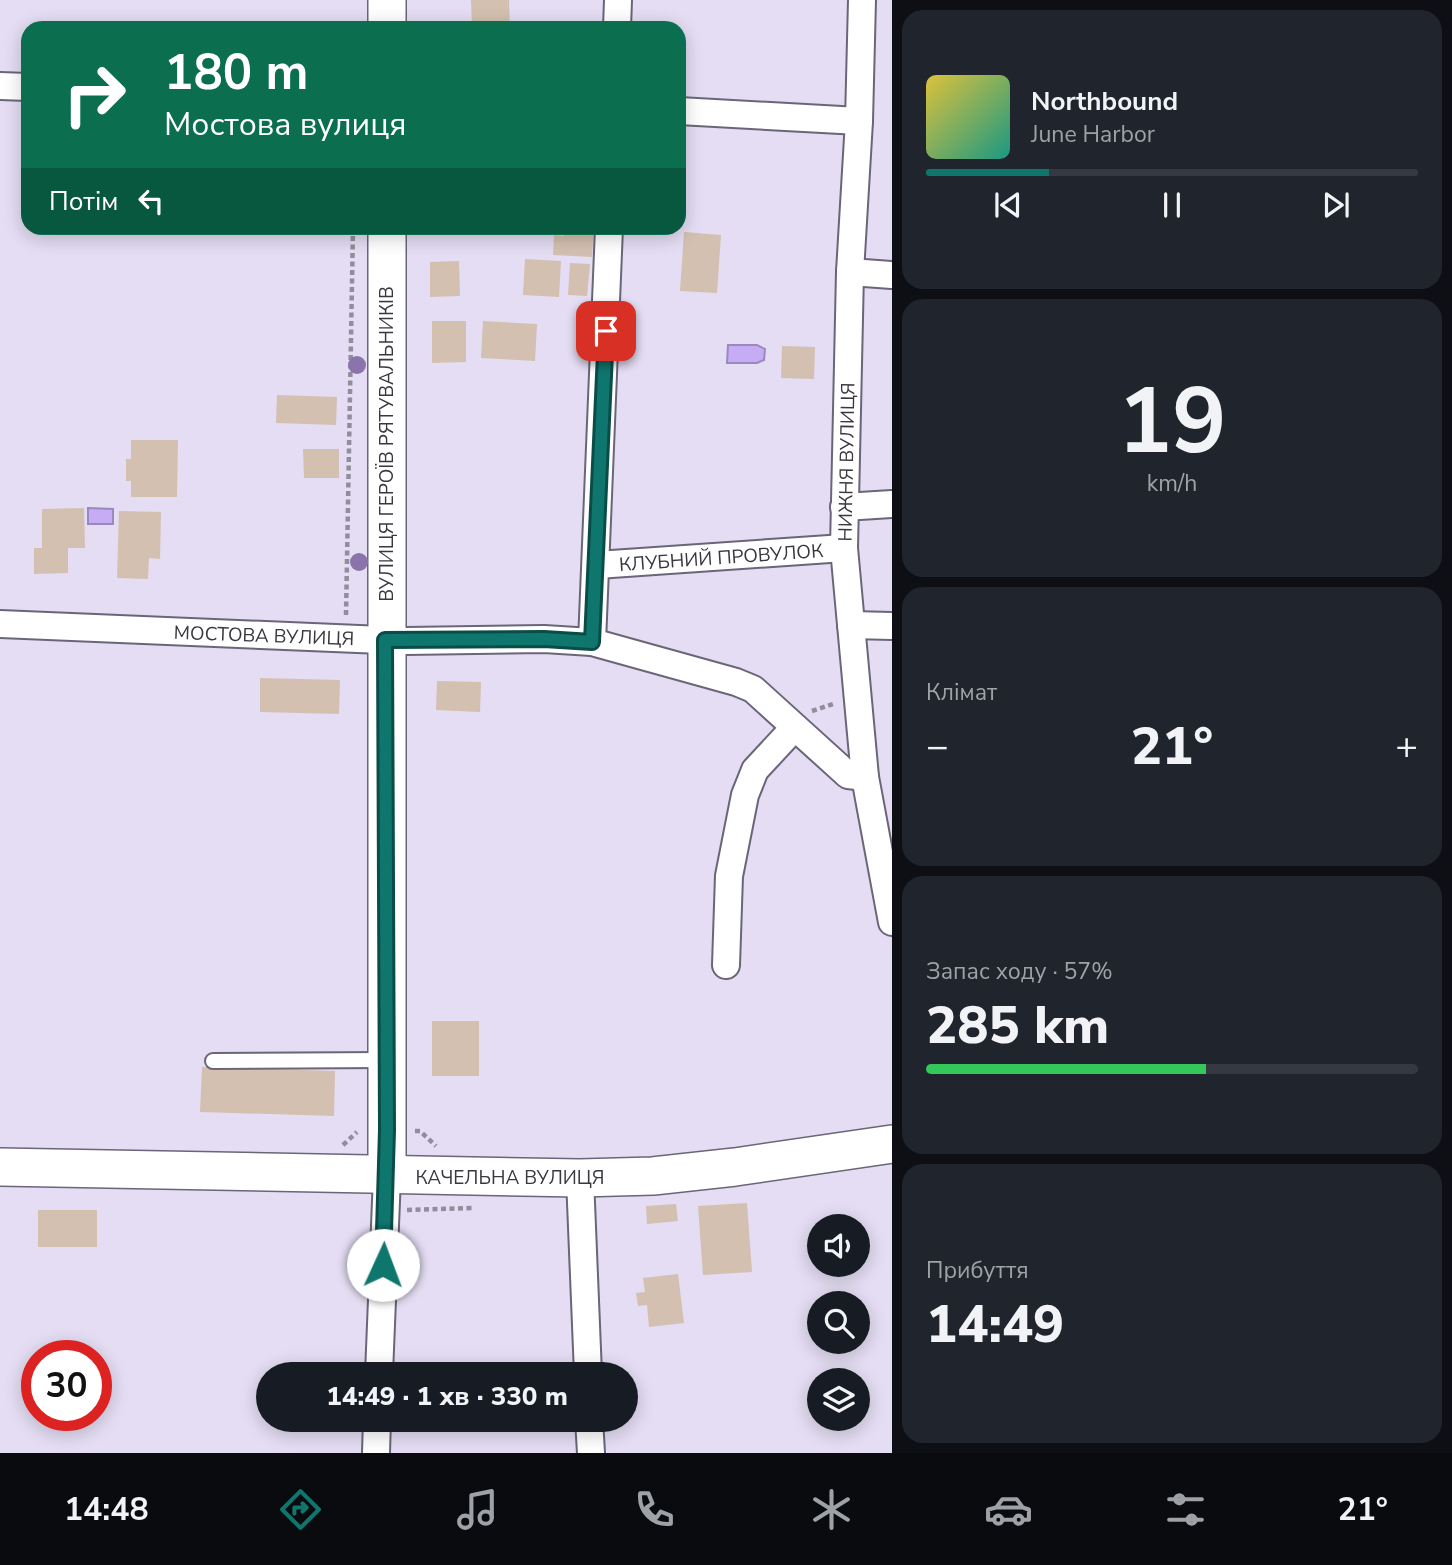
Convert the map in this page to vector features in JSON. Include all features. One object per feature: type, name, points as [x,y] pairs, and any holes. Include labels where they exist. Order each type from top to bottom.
[{"type":"street","points":[[387,0],[387,21]]},
{"type":"street","points":[[617,21],[618,0]]},
{"type":"street","name":"НИЖНЯ ВУЛИЦЯ","points":[[862,0],[859,121],[850,272],[844,548],[865,777],[892,922]]},
{"type":"street","points":[[0,86],[21,87]]},
{"type":"street","points":[[686,111],[859,121]]},
{"type":"street","name":"ВУЛИЦЯ ГЕРОЇВ РЯТУВАЛЬНИКІВ","points":[[379,1362],[387,1176],[387,235]]},
{"type":"street","points":[[592,642],[609,235]]},
{"type":"street","points":[[850,272],[892,275]]},
{"type":"street","points":[[844,508],[892,503]]},
{"type":"street","name":"КЛУБНИЙ ПРОВУЛОК","points":[[597,565],[844,548]]},
{"type":"street","name":"МОСТОВА ВУЛИЦЯ","points":[[0,624],[385,640],[544,639],[592,642],[736,681],[753,689],[848,775],[865,777]]},
{"type":"street","points":[[851,625],[892,625]]},
{"type":"street","points":[[726,965],[729,876],[745,795],[755,770],[787,721]]},
{"type":"street","name":"КАЧЕЛЬНА ВУЛИЦЯ","points":[[0,1167],[580,1178],[653,1176],[892,1144]]},
{"type":"street","points":[[580,1178],[588,1362]]},
{"type":"street","points":[[376,1453],[377,1432]]},
{"type":"street","points":[[590,1432],[591,1453]]},
{"type":"lane","points":[[213,1061],[387,1060]]},
{"type":"path","points":[[346,638],[353,235]]},
{"type":"path","points":[[787,721],[799,713],[834,705],[857,682]]},
{"type":"path","points":[[387,1130],[420,1131],[439,1148]]},
{"type":"shaded area","points":[[728,345],[757,345],[765,349],[764,360],[757,363],[727,363]]},
{"type":"shaded area","points":[[88,508],[113,509],[113,524],[88,524]]},
{"type":"building","points":[[471,0],[509,0],[510,21],[472,21]]},
{"type":"building","points":[[686,232],[721,235],[717,293],[680,291],[684,235]]},
{"type":"building","points":[[554,235],[594,235],[592,257],[553,255]]},
{"type":"building","points":[[525,259],[561,261],[559,297],[523,295]]},
{"type":"building","points":[[459,261],[460,296],[430,297],[430,262]]},
{"type":"building","points":[[570,263],[590,264],[587,296],[568,295]]},
{"type":"building","points":[[432,321],[466,321],[466,362],[432,363]]},
{"type":"building","points":[[483,321],[537,324],[535,361],[481,358]]},
{"type":"building","points":[[782,346],[815,347],[814,379],[781,378]]},
{"type":"building","points":[[277,395],[337,397],[336,425],[276,423]]},
{"type":"building","points":[[131,440],[178,440],[177,497],[131,497],[131,481],[126,481],[126,459],[131,459]]},
{"type":"building","points":[[303,449],[339,449],[339,478],[304,478]]},
{"type":"building","points":[[84,508],[85,548],[68,548],[68,573],[34,574],[34,548],[42,548],[42,509]]},
{"type":"building","points":[[119,511],[161,512],[160,559],[149,558],[148,579],[117,578]]},
{"type":"building","points":[[260,678],[340,680],[339,714],[260,712]]},
{"type":"building","points":[[437,681],[481,682],[480,712],[436,710]]},
{"type":"building","points":[[432,1021],[479,1021],[479,1076],[432,1076]]},
{"type":"building","points":[[202,1067],[335,1071],[334,1116],[200,1112]]},
{"type":"building","points":[[747,1203],[752,1272],[703,1275],[698,1206]]},
{"type":"building","points":[[676,1204],[678,1221],[647,1224],[646,1206]]},
{"type":"building","points":[[38,1210],[97,1210],[97,1247],[38,1247]]},
{"type":"building","points":[[678,1274],[684,1323],[649,1327],[647,1305],[638,1306],[636,1293],[645,1292],[643,1278]]},
{"type":"route","points":[[383,1265],[387,1176],[385,640],[544,639],[592,642],[606,331]]}]
